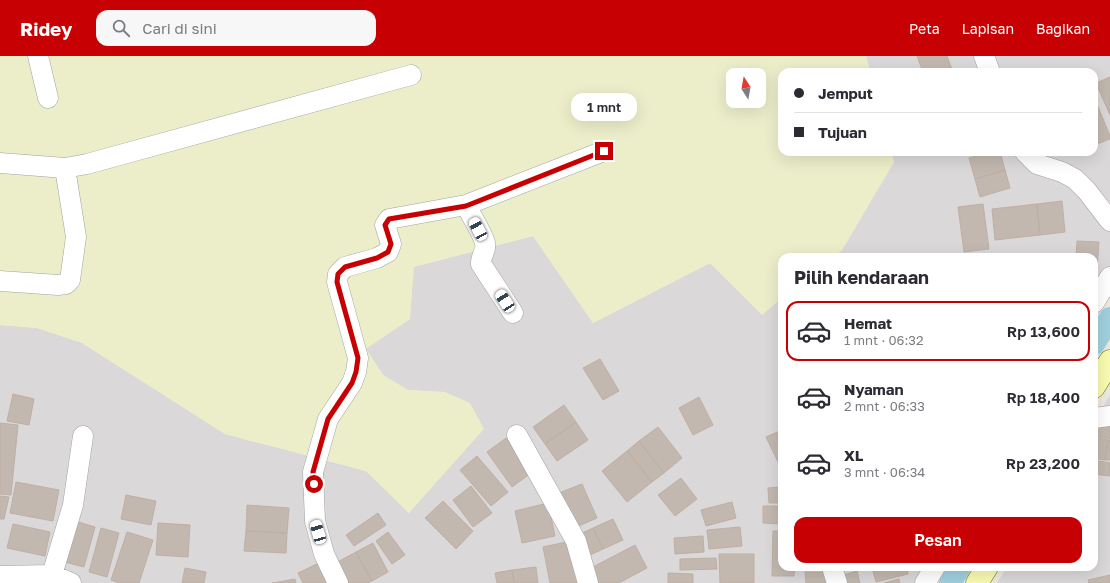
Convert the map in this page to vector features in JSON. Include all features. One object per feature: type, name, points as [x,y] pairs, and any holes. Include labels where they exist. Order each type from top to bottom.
[{"type":"main road","points":[[1098,381],[1110,361]]},
{"type":"main road","points":[[977,583],[984,571]]},
{"type":"street","points":[[38,56],[48,98]]},
{"type":"street","points":[[984,56],[988,68]]},
{"type":"street","points":[[0,162],[65,168],[87,164],[411,75]]},
{"type":"street","points":[[338,583],[324,554],[315,521],[313,472],[328,419],[352,383],[356,372],[358,358],[337,282],[338,274],[345,267],[377,258],[388,252],[391,244],[385,225],[389,219],[466,206],[604,151]]},
{"type":"street","points":[[1029,156],[1037,164],[1062,172],[1076,179],[1110,221]]},
{"type":"street","points":[[0,281],[58,285],[66,284],[70,280],[76,237],[65,168]]},
{"type":"street","points":[[466,206],[486,243],[481,260],[482,264],[513,313]]},
{"type":"street","points":[[1098,296],[1110,277]]},
{"type":"street","points":[[1098,418],[1110,416]]},
{"type":"street","points":[[517,435],[576,541],[588,583]]},
{"type":"street","points":[[52,575],[73,505],[82,436]]},
{"type":"street","points":[[833,571],[837,583]]},
{"type":"street","points":[[925,583],[932,571]]},
{"type":"street","points":[[0,576],[52,575],[71,583]]},
{"type":"shaded area","points":[[866,56],[1110,56],[1110,288],[1098,308],[1098,253],[838,253],[842,250],[894,162],[892,156],[1098,156],[1098,68],[869,68]]},
{"type":"shaded area","points":[[533,236],[593,323],[710,263],[762,314],[778,301],[778,571],[942,571],[935,583],[0,583],[0,325],[37,328],[82,343],[225,434],[366,471],[409,513],[445,392],[408,390],[383,375],[365,348],[410,319],[413,267]]},
{"type":"shaded area","points":[[1110,395],[1110,583],[997,583],[1004,571],[1098,571],[1098,415]]},
{"type":"green space","points":[[0,56],[866,56],[869,68],[778,68],[778,156],[892,156],[894,162],[842,250],[838,253],[778,253],[778,301],[762,315],[710,263],[593,323],[533,236],[414,267],[410,319],[366,349],[383,375],[408,390],[445,392],[470,403],[484,429],[409,513],[366,471],[225,434],[82,343],[37,328],[0,325]]},
{"type":"building","points":[[917,56],[947,56],[952,68],[922,68]]},
{"type":"building","points":[[1110,77],[1110,115],[1098,88],[1098,82]]},
{"type":"building","points":[[1098,107],[1110,136],[1110,139],[1098,144]]},
{"type":"building","points":[[976,156],[1001,156],[1005,170],[975,179],[969,158]]},
{"type":"building","points":[[1005,170],[1010,188],[980,197],[975,179]]},
{"type":"building","points":[[1062,201],[1065,232],[1040,235],[1037,204]]},
{"type":"building","points":[[983,204],[989,249],[964,252],[958,207]]},
{"type":"building","points":[[1037,204],[1040,235],[995,240],[992,209]]},
{"type":"building","points":[[1077,241],[1099,242],[1098,256],[1098,253],[1076,253]]},
{"type":"building","points":[[600,359],[619,391],[603,400],[583,368]]},
{"type":"building","points":[[13,394],[34,399],[29,425],[7,421]]},
{"type":"building","points":[[699,397],[713,425],[693,435],[679,408]]},
{"type":"building","points":[[564,405],[576,422],[545,444],[533,427]]},
{"type":"building","points":[[1098,420],[1110,422],[1110,439],[1098,437]]},
{"type":"building","points":[[576,422],[588,440],[557,461],[545,444]]},
{"type":"building","points":[[0,423],[18,425],[11,495],[0,494]]},
{"type":"building","points":[[658,427],[682,458],[664,473],[639,441]]},
{"type":"building","points":[[778,432],[778,462],[766,437]]},
{"type":"building","points":[[506,438],[531,473],[512,487],[487,452]]},
{"type":"building","points":[[1098,438],[1108,440],[1105,460],[1098,459]]},
{"type":"building","points":[[1108,440],[1110,440],[1110,460],[1105,460]]},
{"type":"building","points":[[639,441],[664,473],[652,482],[627,451]]},
{"type":"building","points":[[627,451],[652,482],[627,502],[602,471]]},
{"type":"building","points":[[477,456],[508,492],[491,506],[460,470]]},
{"type":"building","points":[[1098,461],[1110,463],[1110,476],[1098,474]]},
{"type":"building","points":[[681,478],[697,499],[675,516],[658,495]]},
{"type":"building","points":[[16,482],[59,490],[53,521],[10,513]]},
{"type":"building","points":[[582,484],[597,518],[574,528],[559,493]]},
{"type":"building","points":[[471,486],[492,513],[473,527],[453,500]]},
{"type":"building","points":[[778,487],[778,503],[769,503],[768,488]]},
{"type":"building","points":[[126,495],[156,501],[151,525],[121,519]]},
{"type":"building","points":[[0,496],[9,497],[4,519],[0,519]]},
{"type":"building","points":[[443,501],[473,531],[456,549],[425,518]]},
{"type":"building","points":[[732,502],[736,518],[706,526],[701,510]]},
{"type":"building","points":[[548,503],[555,536],[522,543],[515,511]]},
{"type":"building","points":[[247,505],[289,508],[287,533],[246,531]]},
{"type":"building","points":[[763,506],[778,506],[778,524],[763,523]]},
{"type":"building","points":[[378,513],[386,525],[354,546],[346,535]]},
{"type":"building","points":[[613,519],[623,540],[603,549],[593,528]]},
{"type":"building","points":[[72,520],[95,527],[84,567],[61,561]]},
{"type":"building","points":[[158,523],[190,525],[188,557],[156,555]]},
{"type":"building","points":[[13,524],[50,532],[45,556],[7,548]]},
{"type":"building","points":[[740,527],[742,546],[709,549],[707,530]]},
{"type":"building","points":[[101,528],[119,533],[107,577],[89,572]]},
{"type":"building","points":[[593,528],[603,549],[590,555],[580,534]]},
{"type":"building","points":[[246,531],[287,533],[286,553],[244,551]]},
{"type":"building","points":[[773,531],[778,531],[778,571],[795,571],[794,576],[772,576]]},
{"type":"building","points":[[127,532],[153,540],[139,583],[120,583],[111,580]]},
{"type":"building","points":[[388,532],[405,555],[392,564],[376,541]]},
{"type":"building","points":[[703,536],[704,552],[675,554],[674,538]]},
{"type":"building","points":[[571,541],[579,583],[550,583],[543,547]]},
{"type":"building","points":[[373,543],[388,572],[372,581],[356,552]]},
{"type":"building","points":[[635,545],[647,568],[619,583],[598,583],[591,568]]},
{"type":"building","points":[[356,552],[372,581],[367,583],[344,583],[334,564]]},
{"type":"building","points":[[719,554],[754,554],[754,583],[720,583]]},
{"type":"building","points":[[716,558],[717,569],[680,570],[680,559]]},
{"type":"building","points":[[323,561],[333,583],[303,583],[298,573]]},
{"type":"building","points":[[536,567],[538,583],[514,583],[512,570]]},
{"type":"building","points":[[185,568],[206,572],[204,583],[182,583]]},
{"type":"building","points":[[512,570],[514,583],[497,583],[495,573]]},
{"type":"building","points":[[857,571],[860,583],[842,583],[840,576]]},
{"type":"building","points":[[873,571],[908,571],[908,574],[876,582]]},
{"type":"building","points":[[805,572],[827,572],[827,583],[806,583]]},
{"type":"building","points":[[668,573],[693,574],[693,583],[668,583]]},
{"type":"building","points":[[1110,575],[1110,583],[1089,583],[1088,580]]},
{"type":"building","points":[[295,579],[296,583],[272,583]]},
{"type":"building","points":[[899,579],[900,583],[884,583]]},
{"type":"waterway","points":[[1098,338],[1110,318]]},
{"type":"waterway","points":[[950,583],[958,571]]},
{"type":"route","points":[[314,484],[313,472],[328,419],[352,383],[356,372],[358,358],[337,282],[338,274],[345,267],[377,258],[388,252],[391,244],[385,225],[389,219],[466,206],[604,151]]}]
